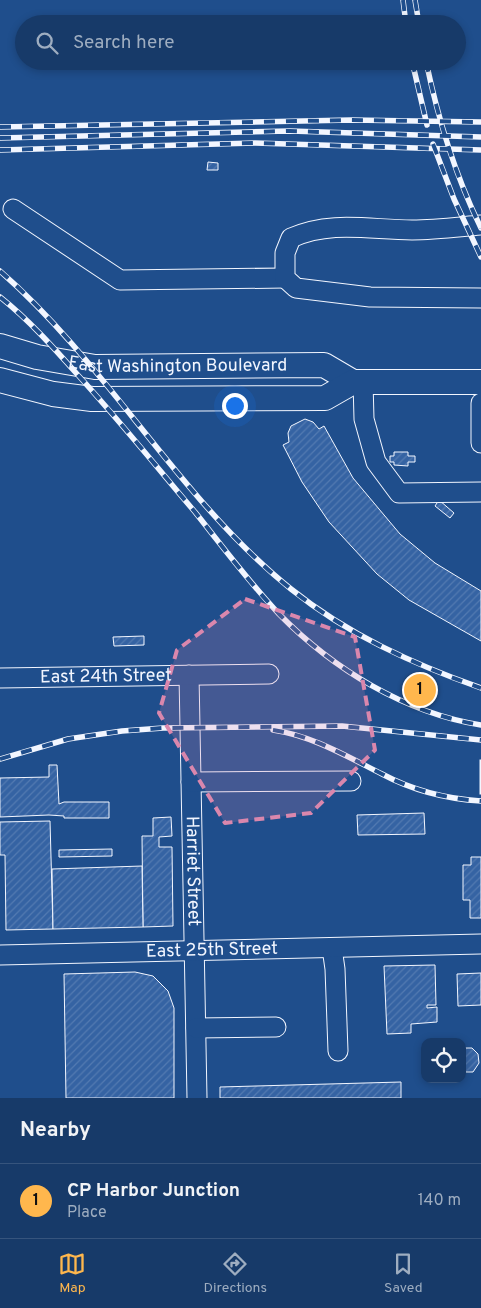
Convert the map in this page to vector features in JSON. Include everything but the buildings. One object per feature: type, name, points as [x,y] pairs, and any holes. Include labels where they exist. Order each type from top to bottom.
[{"type":"main road","name":"East Washington Boulevard","points":[[0,346],[37,357],[95,366],[324,366],[358,382],[481,382]]},
{"type":"main road","name":"East Washington Boulevard","points":[[0,380],[53,394],[92,399],[325,398],[358,382]]},
{"type":"street","points":[[13,210],[120,280],[285,278],[296,288],[361,296],[481,298]]},
{"type":"street","points":[[285,278],[285,253],[292,238],[304,232],[320,228],[348,226],[412,230],[481,225]]},
{"type":"street","points":[[358,382],[364,419],[376,462],[399,493],[481,492]]},
{"type":"street","points":[[481,402],[481,443]]},
{"type":"street","name":"East 24th Street","points":[[0,678],[269,674]]},
{"type":"street","name":"Harriet Street","points":[[189,675],[197,1098]]},
{"type":"street","points":[[191,782],[351,781]]},
{"type":"street","name":"East 25th Street","points":[[0,955],[481,944]]},
{"type":"street","points":[[332,948],[335,969],[338,1051]]},
{"type":"street","points":[[196,1028],[276,1026]]},
{"type":"highlighted area","points":[[245,599],[355,637],[375,750],[311,813],[225,823],[159,713],[177,650]]},
{"type":"railway","points":[[403,0],[405,15]]},
{"type":"railway","points":[[415,0],[418,15]]},
{"type":"railway","points":[[414,70],[427,125]]},
{"type":"railway","points":[[428,70],[448,146],[463,188],[481,228]]},
{"type":"railway","points":[[0,127],[351,120],[481,122]]},
{"type":"railway","points":[[0,138],[290,131],[481,137]]},
{"type":"railway","points":[[0,150],[255,143],[481,150]]},
{"type":"railway","points":[[433,144],[454,199],[481,257]]},
{"type":"railway","points":[[0,271],[39,308],[76,348],[213,514],[251,553],[291,589],[312,605],[358,634],[430,669],[481,688]]},
{"type":"railway","points":[[0,297],[40,334],[92,391],[195,512],[257,589],[300,634],[323,653],[372,686],[425,710],[481,725]]},
{"type":"railway","points":[[0,759],[68,739],[122,731],[163,728],[342,726],[481,740]]},
{"type":"railway","points":[[273,730],[316,742],[393,780],[418,789],[443,796],[481,801]]},
{"type":"place","name":"CP Harbor Junction","points":[[420,690]]}]
